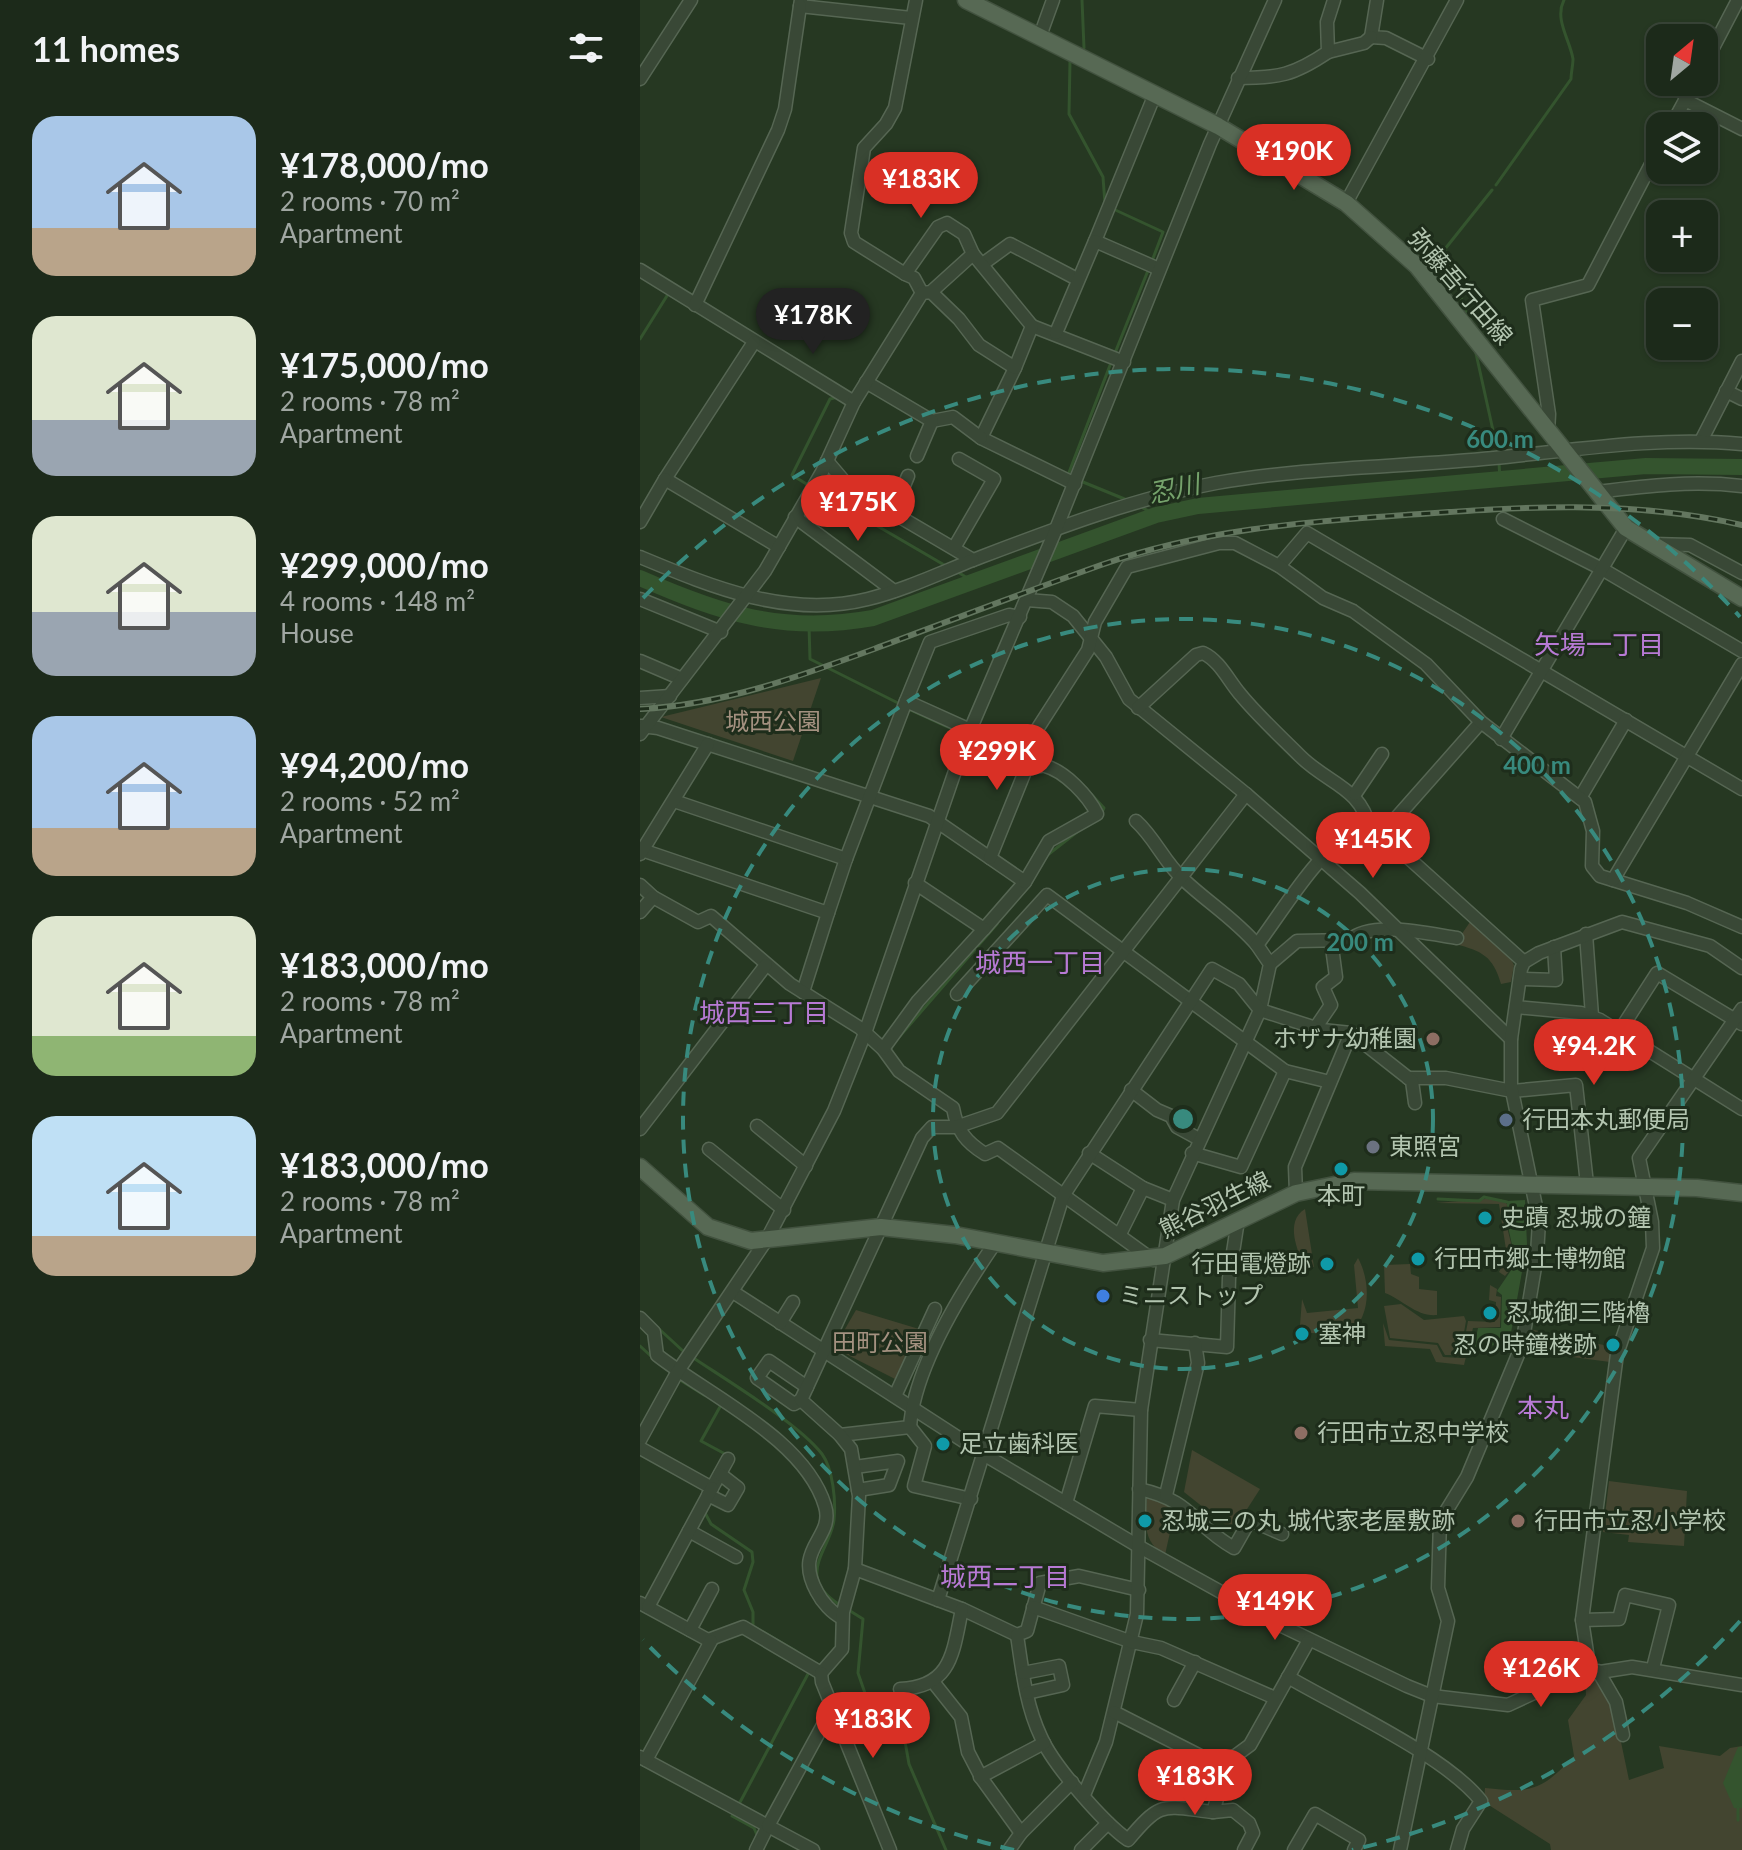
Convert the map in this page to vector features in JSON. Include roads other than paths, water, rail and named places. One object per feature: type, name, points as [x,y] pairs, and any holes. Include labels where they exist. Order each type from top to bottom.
[{"type":"main road","name":"弥藤吾行田線","points":[[966,0],[1218,126],[1346,203],[1417,266],[1626,528],[1742,598]]},
{"type":"main road","name":"熊谷羽生線","points":[[640,1167],[708,1227],[738,1238],[767,1239],[881,1227],[995,1243],[1103,1263],[1159,1258],[1296,1193],[1325,1184],[1380,1178],[1645,1186],[1742,1193]]},
{"type":"street","points":[[640,79],[691,0]]},
{"type":"street","points":[[916,0],[906,65],[895,108],[886,124],[864,148],[851,233],[854,242],[914,278],[959,319],[979,345],[1015,368]]},
{"type":"street","points":[[1040,36],[1053,0]]},
{"type":"street","points":[[640,1440],[676,1374],[767,1239],[834,1111],[865,1033],[935,821],[968,736],[1075,484],[1238,78],[1275,0]]},
{"type":"street","points":[[1328,52],[1327,22],[1334,0]]},
{"type":"street","points":[[1238,78],[1275,78],[1298,73],[1328,52],[1364,43],[1371,37],[1377,0]]},
{"type":"street","points":[[1346,203],[1428,59],[1457,0]]},
{"type":"street","points":[[1718,38],[1738,0]]},
{"type":"street","points":[[695,305],[778,130],[785,109],[801,3],[911,18]]},
{"type":"street","points":[[1371,37],[1386,38],[1428,59]]},
{"type":"street","points":[[1056,333],[1155,94]]},
{"type":"street","points":[[1679,112],[1687,96]]},
{"type":"street","points":[[1685,100],[1742,129]]},
{"type":"street","points":[[1548,432],[1549,414],[1532,300],[1588,285],[1646,174]]},
{"type":"street","points":[[905,274],[938,227],[947,223],[964,234],[978,258],[1032,326],[1124,362]]},
{"type":"street","points":[[1095,241],[1159,269]]},
{"type":"street","points":[[1025,882],[935,821],[708,744],[642,729],[748,598],[827,461],[854,402],[926,292],[978,258],[1010,244],[1077,279]]},
{"type":"street","points":[[640,270],[854,402]]},
{"type":"street","points":[[981,438],[1032,326]]},
{"type":"street","points":[[640,522],[754,342]]},
{"type":"street","points":[[1701,441],[1742,361]]},
{"type":"street","points":[[866,382],[932,421],[953,417],[981,438],[1075,484]]},
{"type":"street","points":[[1726,391],[1742,399]]},
{"type":"street","points":[[917,456],[932,421]]},
{"type":"street","points":[[640,557],[714,588],[748,598],[794,605],[828,604],[865,600],[894,591],[1153,497],[1215,483],[1701,441],[1742,444]]},
{"type":"street","points":[[954,548],[994,479],[959,459]]},
{"type":"street","points":[[827,461],[849,487],[973,560]]},
{"type":"street","points":[[893,512],[908,476]]},
{"type":"street","points":[[665,479],[779,547]]},
{"type":"street","points":[[1594,490],[1661,484],[1742,486]]},
{"type":"street","points":[[795,517],[894,591]]},
{"type":"street","points":[[1503,519],[1602,569],[1742,651]]},
{"type":"street","points":[[1501,739],[1626,528]]},
{"type":"street","points":[[1279,566],[1307,533],[1742,789]]},
{"type":"street","points":[[990,858],[1027,763],[1036,731],[1093,638],[1095,622],[1127,567],[1229,542],[1279,566],[1418,657],[1481,722],[1580,798],[1590,812],[1592,866],[1600,876],[1687,903],[1742,927]]},
{"type":"street","points":[[1653,544],[1690,545],[1742,573]]},
{"type":"street","points":[[640,599],[721,632]]},
{"type":"street","points":[[1027,600],[1052,602],[1073,616],[1093,638],[1129,699],[1138,708],[1323,859],[1511,1039]]},
{"type":"street","points":[[803,992],[868,797],[930,642],[1009,615],[1020,617]]},
{"type":"street","points":[[1138,708],[1203,653],[1212,657],[1239,693],[1320,775],[1355,794],[1376,831],[1524,962]]},
{"type":"street","points":[[640,661],[682,679]]},
{"type":"street","points":[[1613,880],[1742,664]]},
{"type":"street","points":[[640,698],[670,696]]},
{"type":"street","points":[[883,1049],[918,1001],[1025,882],[1049,841],[1097,814],[1092,802],[1057,772],[1027,763],[968,736],[906,701]]},
{"type":"street","points":[[1580,798],[1626,720]]},
{"type":"street","points":[[1257,945],[1323,859],[1353,832],[1376,831],[1481,722]]},
{"type":"street","points":[[708,744],[641,852],[828,913]]},
{"type":"street","points":[[1355,794],[1382,754]]},
{"type":"street","points":[[821,1673],[842,1649],[842,1618],[855,1569],[858,1490],[851,1449],[804,1394],[922,1138],[932,1127],[956,1127],[997,1113],[1246,794]]},
{"type":"street","points":[[674,801],[846,859]]},
{"type":"street","points":[[1136,821],[1152,835],[1180,877],[1225,912],[1257,945],[1270,964]]},
{"type":"street","points":[[915,883],[984,929]]},
{"type":"street","points":[[640,885],[653,897],[698,922],[711,916],[764,967],[865,1033],[883,1049],[899,1071],[953,1108],[956,1127],[968,1144],[985,1154],[998,1148],[1063,1196],[1159,1258]]},
{"type":"street","points":[[957,994],[1047,895],[1285,1071],[1330,1082]]},
{"type":"street","points":[[640,912],[653,897]]},
{"type":"street","points":[[1524,962],[1586,934],[1622,922],[1633,922],[1710,946],[1742,968]]},
{"type":"street","points":[[1084,1795],[1106,1742],[1132,1642],[1139,1590],[1141,1410],[1159,1258],[1173,1200],[1260,1010],[1270,964],[1297,941],[1350,940],[1357,933],[1398,930],[1457,938]]},
{"type":"street","points":[[1586,934],[1592,1016]]},
{"type":"street","points":[[1316,1027],[1331,1005],[1323,987],[1336,977],[1331,940]]},
{"type":"street","points":[[1520,979],[1556,980],[1554,947]]},
{"type":"street","points":[[1400,1850],[1448,1621],[1438,1588],[1440,1521],[1467,1477],[1522,1345],[1537,1255],[1539,1221],[1512,1091],[1511,1039],[1524,962]]},
{"type":"street","points":[[640,1129],[764,967]]},
{"type":"street","points":[[938,1600],[1063,1196],[1212,969],[1239,984],[1260,1010],[1316,1027],[1351,1033],[1408,1078],[1415,1103]]},
{"type":"street","points":[[1619,1032],[1657,973],[1740,1017],[1692,1079],[1639,1158],[1652,1222],[1653,1248],[1617,1354],[1599,1511],[1592,1539],[1582,1620],[1594,1671],[1616,1702],[1623,1735]]},
{"type":"street","points":[[1516,1007],[1592,1016],[1742,1109]]},
{"type":"street","points":[[1296,1193],[1295,1167],[1351,1033]]},
{"type":"street","points":[[1192,1153],[1241,1167],[1285,1071]]},
{"type":"street","points":[[1408,1078],[1446,1078],[1512,1091],[1576,1085],[1587,1184]]},
{"type":"street","points":[[1131,1090],[1171,1116],[1177,1127],[1199,1139]]},
{"type":"street","points":[[757,1126],[806,1166]]},
{"type":"street","points":[[709,1149],[784,1210]]},
{"type":"street","points":[[1089,1153],[1143,1188],[1173,1200]]},
{"type":"street","points":[[1120,1234],[1143,1188]]},
{"type":"street","points":[[1150,1340],[1227,1347],[1229,1278],[1238,1220]]},
{"type":"street","points":[[971,1499],[914,1486],[925,1446],[910,1427],[911,1407],[963,1291],[995,1243]]},
{"type":"street","points":[[733,1292],[985,1455],[1138,1546],[1309,1640],[1432,1696],[1508,1705],[1568,1677],[1594,1671],[1653,1668],[1742,1685]]},
{"type":"street","points":[[780,1323],[793,1302]]},
{"type":"street","points":[[895,1396],[935,1309]]},
{"type":"street","points":[[640,1318],[654,1332],[657,1355],[676,1374],[763,1430],[787,1449],[804,1469],[826,1511],[824,1529],[809,1554],[810,1579],[819,1597],[842,1618]]},
{"type":"street","points":[[1166,1495],[1198,1363],[1195,1343]]},
{"type":"street","points":[[1066,1503],[1095,1406],[1141,1410]]},
{"type":"street","points":[[840,1435],[910,1427]]},
{"type":"street","points":[[640,1448],[728,1505],[738,1488],[720,1474]]},
{"type":"street","points":[[711,1641],[644,1605],[728,1459]]},
{"type":"street","points":[[855,1467],[898,1461],[889,1485],[858,1490]]},
{"type":"street","points":[[1139,1489],[1166,1495],[1185,1506],[1234,1548],[1250,1520],[1282,1534]]},
{"type":"street","points":[[689,1531],[736,1557]]},
{"type":"street","points":[[855,1569],[962,1609],[1017,1635],[1027,1631],[1040,1583],[1069,1576],[1139,1590]]},
{"type":"street","points":[[690,1630],[712,1589]]},
{"type":"street","points":[[1582,1620],[1619,1619],[1625,1595],[1669,1605],[1653,1668]]},
{"type":"street","points":[[1033,1607],[1132,1642],[1161,1648],[1275,1698]]},
{"type":"street","points":[[900,1689],[920,1688],[934,1683],[953,1648],[962,1609]]},
{"type":"street","points":[[813,1850],[643,1758],[711,1641],[743,1627],[821,1673],[835,1717],[890,1850]]},
{"type":"street","points":[[1017,1635],[1027,1693],[1044,1743],[1072,1782],[1108,1823],[1128,1840],[1153,1811],[1166,1806],[1213,1812],[1233,1810],[1249,1823],[1253,1833],[1244,1850]]},
{"type":"street","points":[[1213,1812],[1231,1759],[1250,1745],[1309,1640]]},
{"type":"street","points":[[1174,1700],[1195,1662]]},
{"type":"street","points":[[1023,1673],[1059,1666],[1063,1685],[1027,1693]]},
{"type":"street","points":[[1288,1677],[1469,1785],[1481,1801],[1463,1829],[1457,1850]]},
{"type":"street","points":[[934,1683],[961,1717],[968,1752],[980,1777],[1021,1833]]},
{"type":"street","points":[[1114,1712],[1226,1769]]},
{"type":"street","points":[[756,1850],[823,1725],[835,1717]]},
{"type":"street","points":[[980,1777],[1044,1743]]},
{"type":"street","points":[[1009,1850],[1021,1833],[1072,1782]]},
{"type":"street","points":[[1294,1850],[1315,1814],[1359,1840],[1354,1850]]},
{"type":"street","points":[[1081,1850],[1108,1823]]},
{"type":"waterway","points":[[1082,0],[1084,48]]},
{"type":"waterway","points":[[1496,185],[1571,79],[1573,59],[1561,15],[1564,0]]},
{"type":"waterway","points":[[1070,61],[1069,114],[1103,177],[1105,204]]},
{"type":"waterway","points":[[1478,334],[1465,310],[1445,249],[1492,190]]},
{"type":"waterway","points":[[1111,208],[1163,232],[1152,261]]},
{"type":"waterway","points":[[1115,353],[1149,268]]},
{"type":"waterway","points":[[640,339],[670,291]]},
{"type":"waterway","points":[[1475,349],[1498,453]]},
{"type":"waterway","points":[[1068,475],[1112,360]]},
{"type":"waterway","points":[[808,485],[792,475],[830,399],[838,397]]},
{"type":"waterway","points":[[1499,463],[1500,480]]},
{"type":"waterway","name":"忍川","points":[[640,578],[698,602],[754,618],[810,624],[841,622],[873,618],[1156,515],[1198,506],[1646,466],[1742,467]]},
{"type":"waterway","points":[[1078,480],[1127,500]]},
{"type":"waterway","points":[[814,489],[946,566]]},
{"type":"waterway","points":[[1141,507],[1156,515]]},
{"type":"waterway","points":[[956,571],[974,582]]},
{"type":"waterway","points":[[809,626],[810,659],[900,704]]},
{"type":"waterway","points":[[906,708],[965,735]]},
{"type":"waterway","points":[[1078,780],[1104,808],[1100,816]]},
{"type":"waterway","points":[[1045,857],[1077,832]]},
{"type":"waterway","points":[[900,1036],[997,924]]},
{"type":"waterway","points":[[1438,1199],[1479,1201],[1484,1197],[1507,1202]]},
{"type":"waterway","points":[[657,1327],[683,1351]]},
{"type":"waterway","points":[[640,1346],[652,1357]]},
{"type":"waterway","points":[[695,1359],[797,1430],[826,1460],[833,1486],[834,1520],[817,1574],[826,1594],[840,1605]]},
{"type":"waterway","points":[[680,1380],[704,1395]]},
{"type":"waterway","points":[[721,1405],[701,1441],[727,1455]]},
{"type":"waterway","points":[[704,1511],[711,1524],[752,1552],[753,1562],[744,1590],[753,1612],[753,1626],[796,1651]]},
{"type":"waterway","points":[[847,1609],[863,1619],[858,1673],[867,1699],[877,1715],[895,1722],[903,1730],[909,1764],[946,1850]]},
{"type":"waterway","points":[[738,1806],[809,1672]]},
{"type":"waterway","points":[[1738,1808],[1738,1820]]},
{"type":"waterway","points":[[734,1813],[732,1816],[754,1828],[757,1835]]},
{"type":"railway","points":[[640,709],[700,702],[759,688],[1101,565],[1176,543],[1213,536],[1328,521],[1574,507],[1658,511],[1742,525]]},
{"type":"place","name":"ホザナ幼稚園","points":[[1433,1039]]},
{"type":"place","name":"行田本丸郵便局","points":[[1506,1120]]},
{"type":"place","name":"東照宮","points":[[1373,1147]]},
{"type":"place","name":"本町","points":[[1341,1169]]},
{"type":"place","name":"史蹟 忍城の鐘","points":[[1485,1218]]},
{"type":"place","name":"行田市郷土博物館","points":[[1418,1259]]},
{"type":"place","name":"行田電燈跡","points":[[1327,1264]]},
{"type":"place","name":"ミニストップ","points":[[1103,1296]]},
{"type":"place","name":"忍城御三階櫓","points":[[1490,1313]]},
{"type":"place","name":"塞神","points":[[1302,1334]]},
{"type":"place","name":"忍の時鐘楼跡","points":[[1613,1345]]},
{"type":"place","name":"行田市立忍中学校","points":[[1301,1433]]},
{"type":"place","name":"足立歯科医","points":[[943,1444]]},
{"type":"place","name":"忍城三の丸 城代家老屋敷跡","points":[[1145,1521]]},
{"type":"place","name":"行田市立忍小学校","points":[[1518,1521]]},
{"type":"district","name":"矢場一丁目","points":[[1599,645]]},
{"type":"district","name":"城西一丁目","points":[[1040,963]]},
{"type":"district","name":"城西三丁目","points":[[764,1013]]},
{"type":"district","name":"本丸","points":[[1543,1408]]},
{"type":"district","name":"城西二丁目","points":[[1005,1577]]},
{"type":"park label","name":"城西公園","points":[[773,722]]},
{"type":"park label","name":"田町公園","points":[[880,1343]]}]
